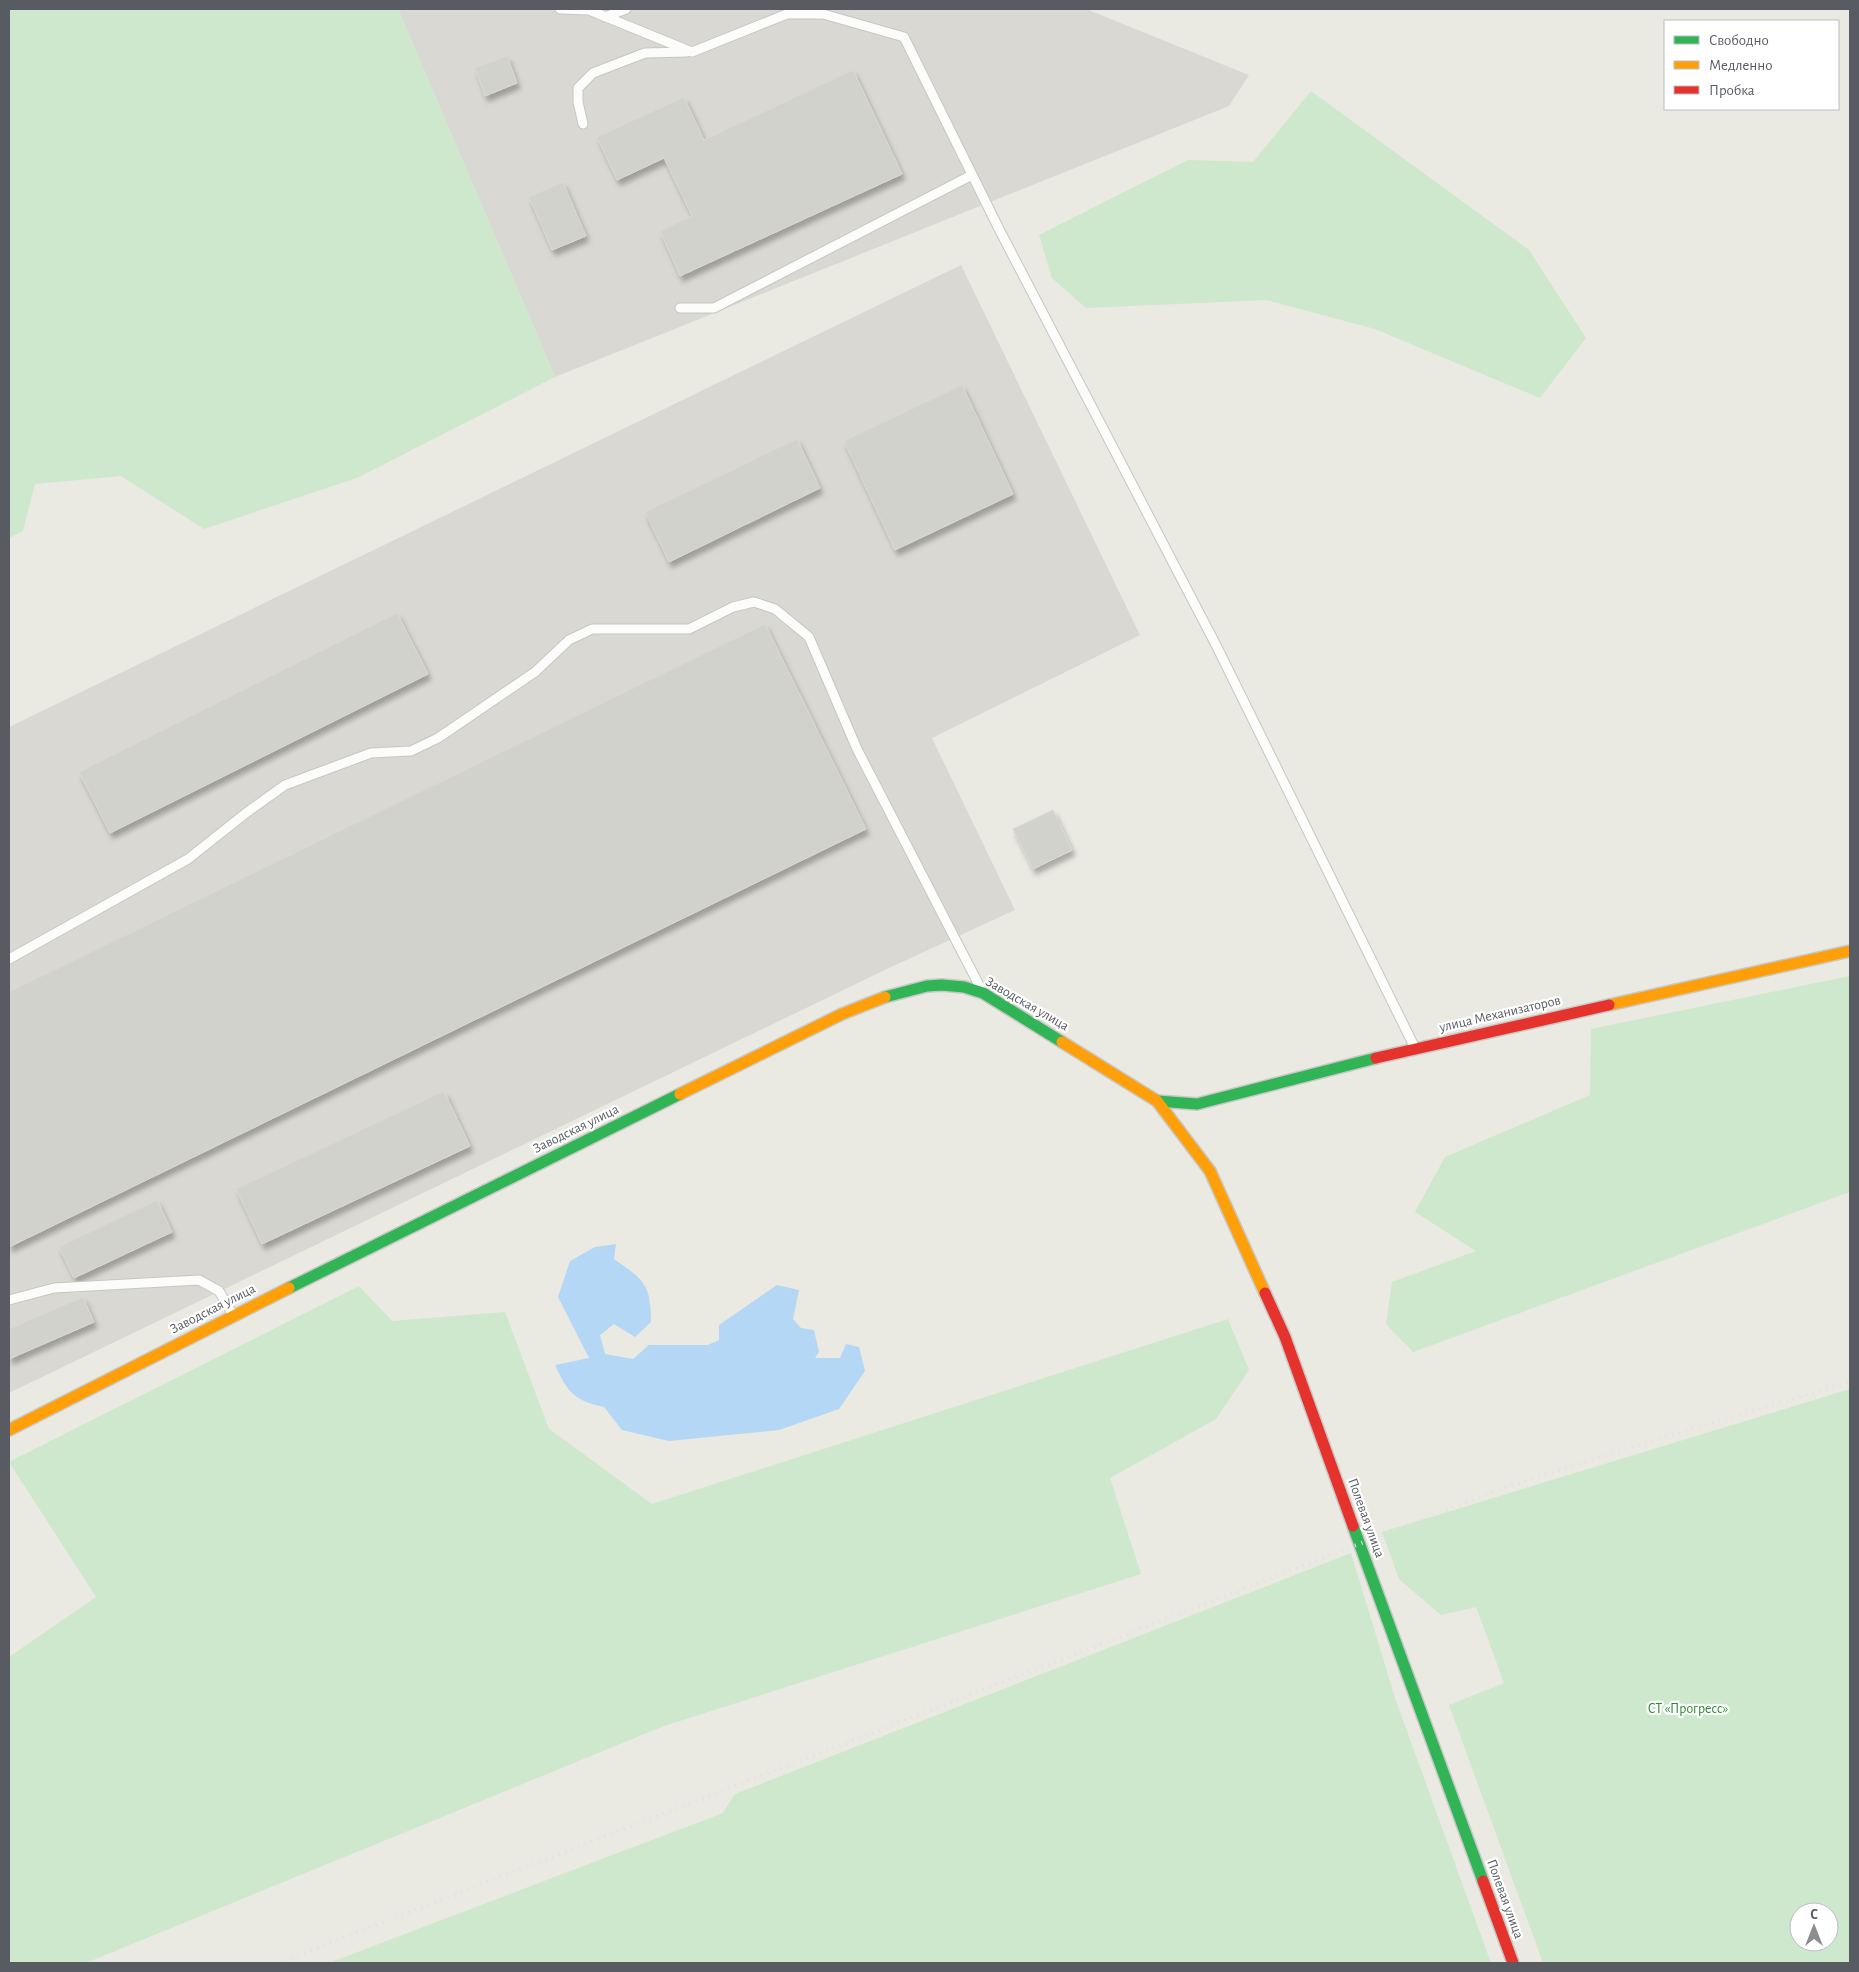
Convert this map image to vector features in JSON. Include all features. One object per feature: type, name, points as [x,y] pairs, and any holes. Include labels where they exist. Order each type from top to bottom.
[{"type":"street","name":"улица Механизаторов","points":[[1157,1101],[1197,1104],[1415,1048],[1850,952]]},
{"type":"street","name":"Заводская улица","points":[[9,1430],[233,1315],[842,1014],[886,995],[925,986],[958,986],[984,993],[1157,1101]]},
{"type":"street","name":"Полевая улица","points":[[1157,1101],[1210,1171],[1285,1338],[1513,1963]]},
{"type":"lane","points":[[560,9],[589,10],[692,52]]},
{"type":"lane","points":[[605,17],[626,9]]},
{"type":"lane","points":[[777,9],[787,14]]},
{"type":"lane","points":[[583,124],[578,102],[578,88],[593,73],[645,53],[692,52],[787,14],[823,14],[904,37],[972,175],[1217,647],[1415,1048]]},
{"type":"lane","points":[[680,308],[714,308],[972,175]]},
{"type":"lane","points":[[9,959],[188,859],[285,785],[371,753],[411,751],[438,738],[535,672],[569,640],[592,630],[689,630],[734,607],[754,602],[775,609],[809,637],[857,749],[969,969],[984,993]]},
{"type":"lane","points":[[9,1300],[54,1288],[199,1280],[219,1291],[233,1315]]},
{"type":"shaded area","points":[[398,9],[1086,9],[1249,75],[1229,106],[555,377]]},
{"type":"shaded area","points":[[961,265],[1140,635],[932,738],[1015,910],[891,967],[9,1393],[9,727]]},
{"type":"green space","points":[[9,9],[398,9],[555,377],[357,478],[204,529],[121,476],[35,484],[23,531],[9,538]]},
{"type":"green space","points":[[1311,91],[1529,250],[1586,338],[1540,398],[1375,329],[1266,300],[1086,308],[1052,278],[1039,235],[1188,160],[1253,162]]},
{"type":"green space","points":[[1850,976],[1850,1192],[1413,1352],[1386,1324],[1392,1282],[1476,1251],[1415,1212],[1445,1157],[1590,1095],[1591,1029]]},
{"type":"green space","points":[[359,1286],[392,1321],[505,1312],[549,1429],[652,1504],[1228,1319],[1249,1370],[1216,1419],[1110,1478],[1141,1574],[664,1726],[86,1963],[9,1963],[9,1657],[96,1597],[9,1462]]},
{"type":"green space","name":"СТ «Прогресс»","points":[[1850,1389],[1850,1963],[1543,1963],[1449,1705],[1504,1683],[1476,1607],[1441,1615],[1399,1579],[1382,1532]]},
{"type":"green space","points":[[1351,1553],[1395,1698],[1491,1963],[329,1963],[723,1813],[735,1794]]},
{"type":"water","points":[[616,1244],[614,1259],[632,1272],[644,1284],[651,1309],[651,1322],[635,1337],[614,1324],[600,1335],[605,1354],[633,1359],[649,1345],[708,1345],[719,1340],[719,1325],[777,1285],[799,1290],[793,1319],[801,1328],[814,1330],[819,1352],[815,1358],[840,1358],[846,1344],[859,1347],[865,1371],[839,1409],[779,1430],[669,1441],[622,1430],[604,1407],[585,1402],[573,1394],[555,1365],[589,1358],[558,1297],[570,1261],[595,1247]]},
{"type":"building","points":[[507,56],[517,83],[485,96],[475,68]]},
{"type":"building","points":[[853,70],[902,174],[680,276],[660,231],[692,216],[664,158],[617,180],[597,137],[684,97],[704,140]]},
{"type":"building","points":[[563,182],[586,236],[552,250],[529,197]]},
{"type":"building","points":[[962,385],[1013,494],[895,550],[844,441]]},
{"type":"building","points":[[797,439],[820,488],[669,562],[645,512]]},
{"type":"building","points":[[397,613],[428,674],[110,833],[79,772]]},
{"type":"building","points":[[765,624],[866,829],[9,1247],[9,992]]},
{"type":"building","points":[[1053,810],[1072,850],[1033,869],[1013,829]]},
{"type":"building","points":[[444,1091],[470,1146],[262,1244],[236,1189]]},
{"type":"building","points":[[157,1200],[172,1232],[74,1278],[59,1247]]},
{"type":"building","points":[[83,1297],[94,1322],[9,1359],[9,1329]]},
{"type":"railway","points":[[278,1963],[1501,1489],[1638,1445],[1850,1382]]},
{"type":"traffic: fast","points":[[885,997],[927,986],[964,987],[983,993],[1062,1042]]},
{"type":"traffic: fast","points":[[1157,1101],[1197,1104],[1376,1058]]},
{"type":"traffic: fast","points":[[289,1288],[680,1094]]},
{"type":"traffic: fast","points":[[1353,1526],[1483,1881]]},
{"type":"traffic: slow","points":[[1609,1005],[1850,951]]},
{"type":"traffic: slow","points":[[680,1094],[842,1014],[885,997]]},
{"type":"traffic: slow","points":[[1062,1042],[1157,1101],[1210,1171],[1265,1293]]},
{"type":"traffic: slow","points":[[9,1430],[289,1288]]},
{"type":"traffic: jam","points":[[1376,1058],[1609,1005]]},
{"type":"traffic: jam","points":[[1265,1293],[1285,1337],[1353,1526]]},
{"type":"traffic: jam","points":[[1483,1881],[1513,1963]]}]
